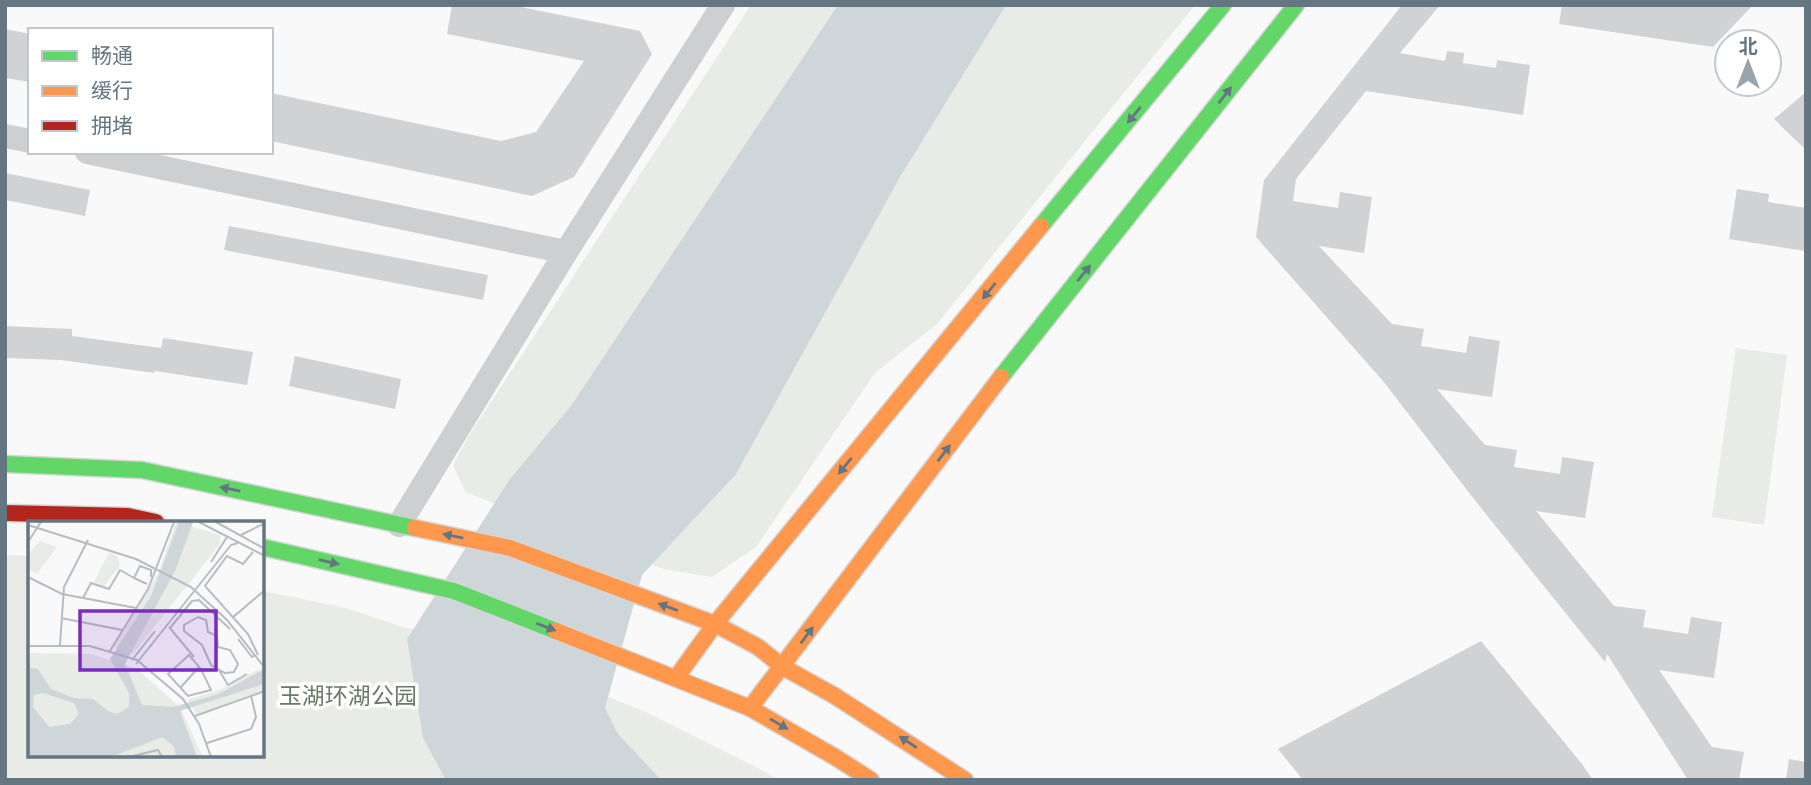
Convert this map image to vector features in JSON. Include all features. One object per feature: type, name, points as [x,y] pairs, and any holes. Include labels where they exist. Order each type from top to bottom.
[{"type":"main road","points":[[676,678],[715,624],[1223,5]]},
{"type":"main road","points":[[750,708],[1026,345],[1296,5]]},
{"type":"main road","points":[[5,464],[142,470],[510,548],[715,624],[758,647],[783,667],[835,696],[965,780]]},
{"type":"main road","points":[[5,513],[128,516],[148,521]]},
{"type":"main road","points":[[264,547],[454,591],[750,708],[871,780]]},
{"type":"street","points":[[399,524],[566,252],[723,5]]},
{"type":"street","points":[[5,136],[28,141]]},
{"type":"street","points":[[97,154],[566,252]]},
{"type":"green space","points":[[751,5],[1195,5],[937,324],[875,373],[756,547],[712,577],[663,569],[465,492],[453,465],[468,437]]},
{"type":"green space","points":[[1736,348],[1787,355],[1764,525],[1712,517]]},
{"type":"green space","name":"玉湖环湖公园","points":[[5,555],[28,556],[28,757],[264,757],[264,591],[346,608],[403,627],[467,641],[646,712],[778,780],[5,780]]},
{"type":"shaded area","points":[[838,5],[1006,5],[900,177],[736,474],[642,575],[605,708],[618,734],[661,780],[446,780],[423,738],[407,639],[510,479],[571,406]]},
{"type":"building","points":[[452,5],[511,5],[640,31],[652,54],[574,177],[532,196],[273,141],[273,93],[501,141],[536,132],[584,61],[447,34]]},
{"type":"building","points":[[1402,5],[1440,5],[1400,53],[1445,61],[1447,51],[1464,53],[1463,63],[1496,68],[1497,60],[1530,65],[1523,115],[1366,91],[1296,179],[1293,201],[1338,208],[1340,192],[1372,197],[1364,253],[1319,246],[1392,324],[1424,329],[1421,346],[1466,353],[1469,336],[1500,341],[1492,397],[1437,389],[1485,445],[1517,450],[1514,467],[1560,474],[1562,457],[1594,462],[1585,518],[1536,511],[1614,606],[1646,610],[1643,627],[1688,634],[1691,617],[1722,622],[1714,678],[1659,670],[1712,747],[1744,752],[1739,780],[1688,780],[1607,654],[1605,662],[1383,381],[1256,237],[1264,180]]},
{"type":"building","points":[[1562,5],[1753,5],[1731,28],[1713,28],[1713,47],[1559,24]]},
{"type":"building","points":[[5,29],[28,34],[28,82],[5,78]]},
{"type":"building","points":[[1806,92],[1806,150],[1774,119]]},
{"type":"building","points":[[5,173],[90,190],[85,216],[5,200]]},
{"type":"building","points":[[1737,189],[1769,194],[1768,202],[1806,208],[1806,251],[1729,239]]},
{"type":"building","points":[[229,226],[488,275],[483,300],[224,250]]},
{"type":"building","points":[[5,326],[72,329],[72,336],[161,348],[163,338],[253,352],[247,385],[61,360],[5,358]]},
{"type":"building","points":[[295,356],[401,379],[395,409],[289,386]]},
{"type":"building","points":[[1481,641],[1593,780],[1303,780],[1278,749]]},
{"type":"building","points":[[1789,759],[1806,762],[1806,780],[1786,780]]},
{"type":"traffic: fast","points":[[1041,226],[1223,5]]},
{"type":"traffic: fast","points":[[1001,377],[1296,5]]},
{"type":"traffic: fast","points":[[5,464],[142,470],[415,528]]},
{"type":"traffic: fast","points":[[264,547],[454,591],[556,631]]},
{"type":"traffic: slow","points":[[676,678],[715,624],[1041,226]]},
{"type":"traffic: slow","points":[[750,708],[1001,377]]},
{"type":"traffic: slow","points":[[415,528],[510,548],[715,624],[758,647],[783,667],[835,696],[965,780]]},
{"type":"traffic: slow","points":[[556,631],[750,708],[871,780]]},
{"type":"traffic: jam","points":[[5,513],[128,516],[151,521]]}]
